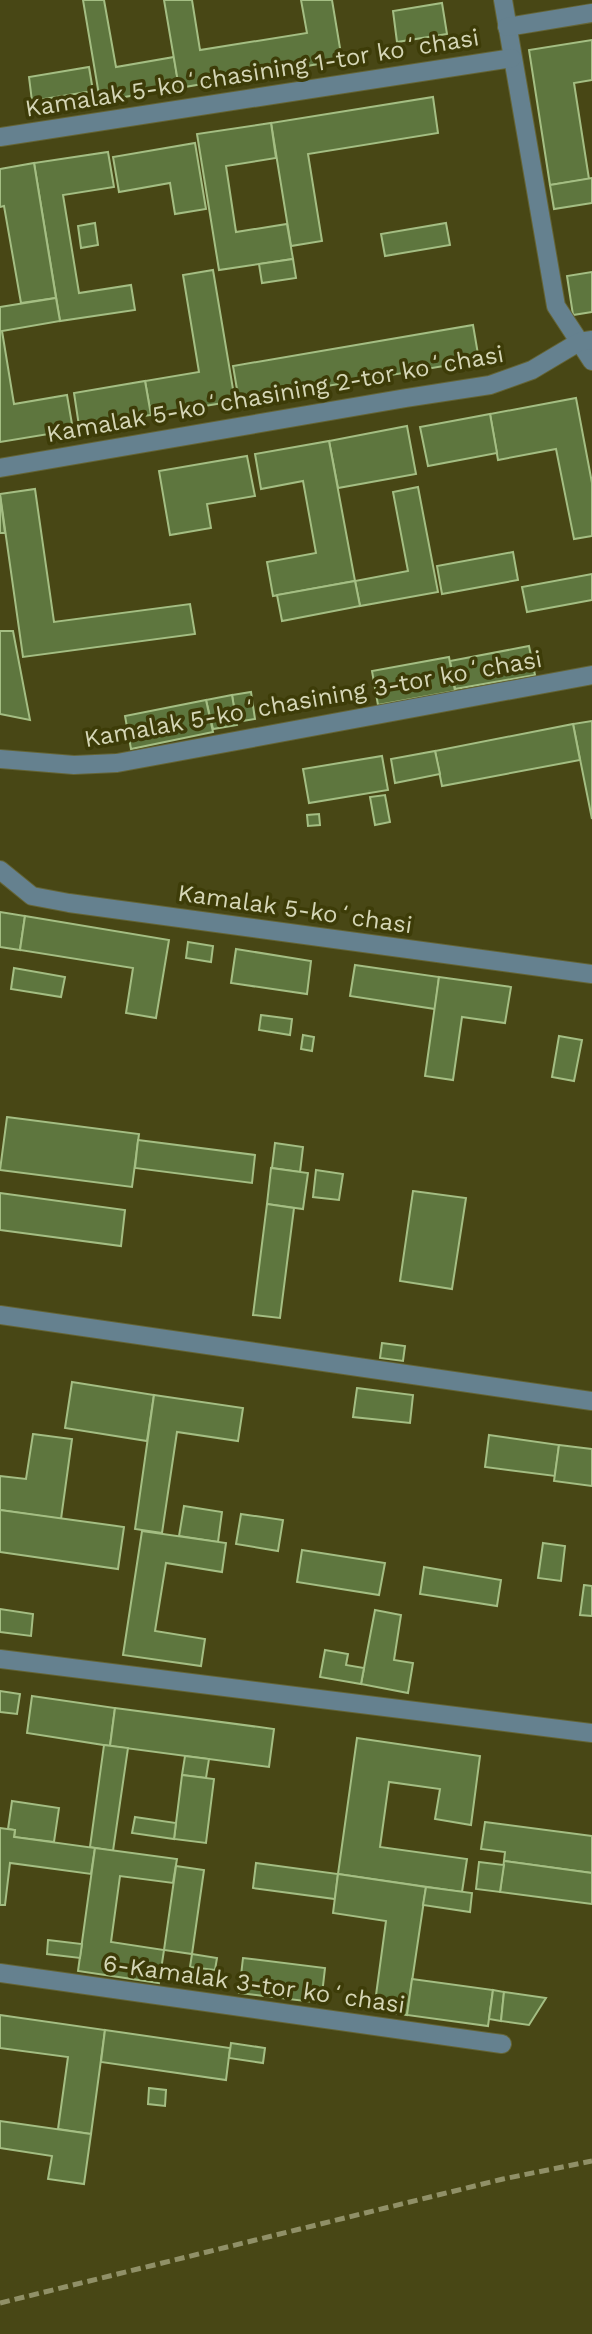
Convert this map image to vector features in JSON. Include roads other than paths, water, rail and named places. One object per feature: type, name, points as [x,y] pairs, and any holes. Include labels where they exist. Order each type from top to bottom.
[{"type":"street","points":[[503,0],[556,306],[586,341],[592,361]]},
{"type":"street","name":"Kamalak 5-koʻchasining 1-tor koʻchasi","points":[[507,27],[592,13]]},
{"type":"street","name":"Kamalak 5-koʻchasining 1-tor koʻchasi","points":[[0,137],[512,58]]},
{"type":"street","name":"Kamalak 5-koʻchasining 2-tor koʻchasi","points":[[0,468],[491,385],[532,370],[586,341]]},
{"type":"street","name":"Kamalak 5-koʻchasining 3-tor koʻchasi","points":[[0,759],[74,765],[117,763],[592,675]]},
{"type":"street","name":"Kamalak 5-koʻchasi","points":[[0,870],[32,896],[592,974]]},
{"type":"street","points":[[0,1315],[592,1401]]},
{"type":"street","points":[[0,1659],[592,1733]]},
{"type":"street","name":"6-Kamalak 3-tor koʻchasi","points":[[0,1973],[502,2044]]},
{"type":"railway","points":[[0,2303],[503,2179],[592,2161]]}]
